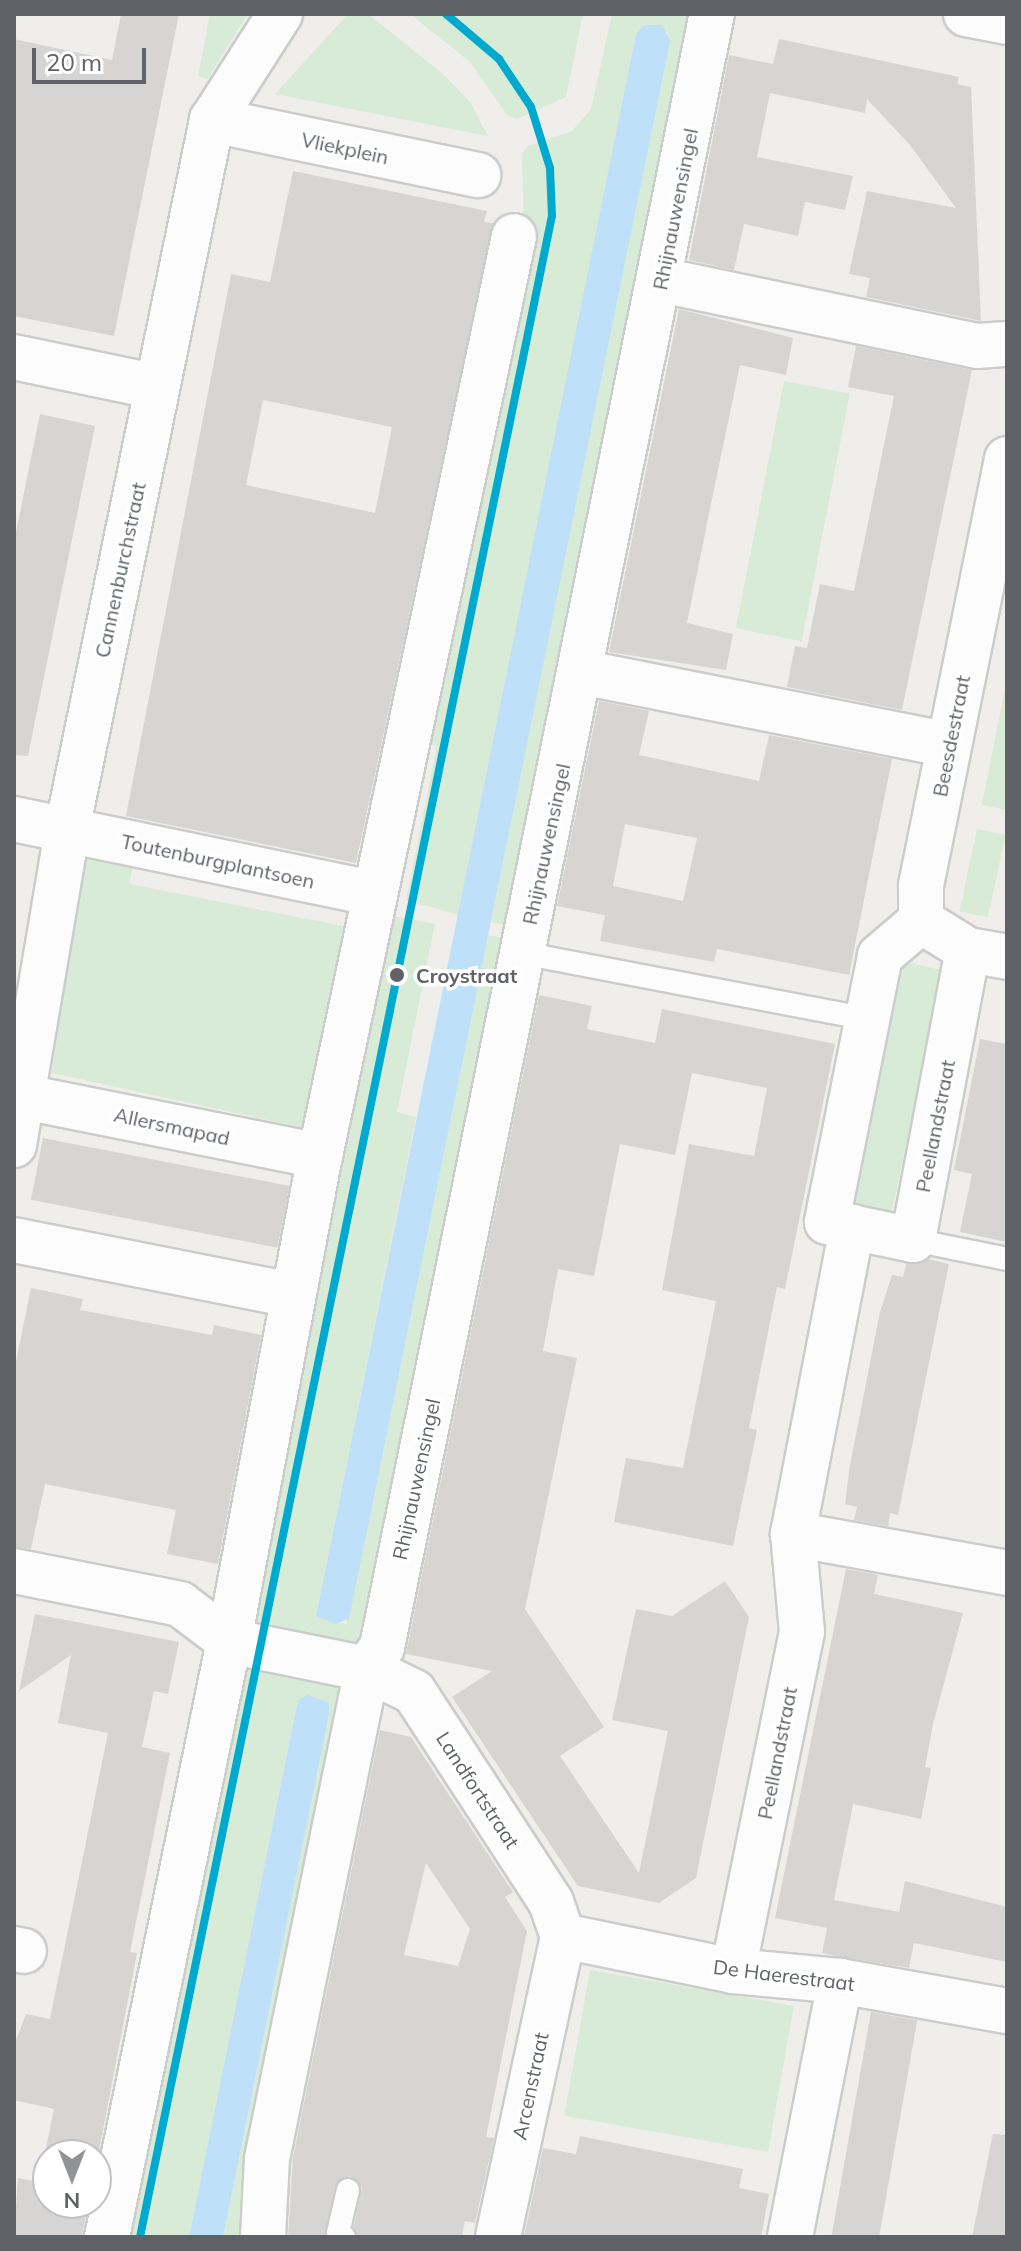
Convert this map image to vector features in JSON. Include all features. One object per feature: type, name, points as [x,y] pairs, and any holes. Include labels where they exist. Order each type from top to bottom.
[{"type":"street","name":"Cannenburchstraat","points":[[14,1145],[19,1095],[67,830],[212,120],[280,14]]},
{"type":"street","name":"Rhijnauwensingel","points":[[263,2237],[267,2159],[367,1669],[382,1647],[661,280],[712,14]]},
{"type":"street","points":[[966,14],[1007,22]]},
{"type":"street","name":"Vliekplein","points":[[212,120],[478,175]]},
{"type":"street","points":[[107,2237],[229,1641],[320,1156],[514,236]]},
{"type":"street","points":[[661,280],[947,341],[1007,344]]},
{"type":"street","points":[[14,357],[157,387]]},
{"type":"street","name":"Beesdestraat","points":[[921,921],[921,886],[1007,459]]},
{"type":"street","points":[[581,672],[949,745]]},
{"type":"street","name":"Toutenburgplantsoen","points":[[14,819],[368,892]]},
{"type":"street","points":[[913,1240],[827,1222],[880,956],[921,921],[987,953]]},
{"type":"street","name":"Peellandstraat","points":[[913,1240],[987,953]]},
{"type":"street","name":"Allersmapad","points":[[19,1095],[320,1156]]},
{"type":"street","name":"Peellandstraat","points":[[733,1971],[802,1632],[793,1534],[852,1227]]},
{"type":"street","points":[[14,1240],[292,1295]]},
{"type":"street","points":[[793,1534],[1007,1573]]},
{"type":"street","points":[[14,1571],[180,1604],[229,1641],[367,1669]]},
{"type":"street","name":"Landfortstraat","points":[[367,1669],[414,1692],[551,1902],[563,1936]]},
{"type":"street","name":"De Haerestraat","points":[[563,1936],[733,1971],[840,1981],[1007,2011]]},
{"type":"street","name":"Arcenstraat","points":[[498,2237],[563,1936]]},
{"type":"street","points":[[790,2237],[840,1981]]},
{"type":"lane","points":[[543,957],[867,1019]]},
{"type":"lane","points":[[913,1240],[1007,1259]]},
{"type":"lane","points":[[344,2237],[338,2233],[348,2190]]},
{"type":"green space","points":[[210,14],[248,14],[207,79],[198,76]]},
{"type":"green space","points":[[348,14],[368,14],[444,75],[470,102],[488,136],[275,94]]},
{"type":"green space","points":[[410,14],[583,14],[566,97],[517,119],[508,116],[470,62]]},
{"type":"green space","points":[[612,14],[700,14],[520,928],[491,922],[668,33],[644,25],[636,34],[459,915],[406,900],[437,746],[419,741],[524,235],[522,154],[528,146],[572,131],[591,109]]},
{"type":"green space","points":[[784,381],[850,394],[802,641],[736,628]]},
{"type":"green space","points":[[1007,679],[1007,810],[982,805]]},
{"type":"green space","points":[[977,829],[1005,835],[988,917],[960,911]]},
{"type":"green space","points":[[119,855],[135,858],[129,884],[348,927],[305,1128],[52,1073],[68,939],[84,858],[115,865]]},
{"type":"green space","points":[[383,914],[435,924],[397,1112],[416,1117],[316,1616],[346,1624],[488,935],[516,941],[372,1646],[243,1620]]},
{"type":"green space","points":[[904,962],[943,970],[891,1218],[851,1209]]},
{"type":"green space","points":[[232,1666],[353,1691],[243,2237],[223,2237],[329,1714],[298,1700],[189,2237],[115,2237]]},
{"type":"green space","points":[[590,1970],[794,2006],[768,2152],[564,2116]]},
{"type":"water","points":[[644,25],[662,25],[670,41],[349,1619],[335,1624],[316,1616],[636,34]]},
{"type":"water","points":[[308,1695],[329,1703],[329,1714],[223,2237],[189,2237],[298,1700]]},
{"type":"building","points":[[121,14],[179,14],[114,336],[14,316],[14,39],[112,60]]},
{"type":"building","points":[[779,39],[959,77],[957,84],[971,87],[981,321],[866,297],[870,278],[849,274],[867,191],[956,208],[910,145],[867,99],[865,113],[770,93],[757,157],[853,176],[845,210],[805,202],[798,236],[744,224],[734,270],[689,260],[729,55],[773,64]]},
{"type":"building","points":[[293,171],[487,211],[484,222],[493,223],[356,863],[126,816],[231,274],[270,282]],"holes":[[[263,400],[392,427],[375,513],[246,485]]]},
{"type":"building","points":[[679,309],[793,338],[786,375],[740,365],[713,494],[687,623],[733,634],[726,670],[609,652]]},
{"type":"building","points":[[856,346],[972,370],[902,710],[787,687],[795,646],[807,648],[820,584],[854,591],[894,396],[848,387]]},
{"type":"building","points":[[40,414],[95,426],[28,756],[14,755],[14,542]]},
{"type":"building","points":[[599,701],[649,711],[639,755],[759,781],[769,735],[892,759],[849,975],[717,949],[714,962],[600,941],[605,915],[557,906]],"holes":[[[625,824],[697,838],[683,901],[613,886]]]},
{"type":"building","points":[[539,995],[592,1006],[587,1029],[655,1043],[662,1009],[835,1044],[785,1289],[777,1287],[749,1428],[757,1430],[733,1546],[614,1522],[626,1458],[683,1468],[716,1301],[662,1290],[689,1144],[754,1156],[767,1088],[692,1073],[675,1155],[620,1144],[594,1276],[558,1269],[543,1351],[577,1358],[525,1609],[604,1727],[560,1756],[639,1873],[668,1731],[612,1720],[636,1609],[672,1616],[725,1581],[749,1617],[696,1878],[659,1903],[578,1886],[452,1697],[492,1671],[406,1654]]},
{"type":"building","points":[[980,1039],[1007,1044],[1007,1242],[960,1232],[972,1174],[954,1170]]},
{"type":"building","points":[[43,1138],[289,1186],[277,1248],[31,1200]]},
{"type":"building","points":[[928,1259],[949,1264],[898,1515],[890,1513],[888,1526],[854,1520],[857,1507],[845,1504],[880,1312],[892,1275],[903,1277],[906,1264]]},
{"type":"building","points":[[31,1288],[83,1299],[80,1310],[212,1335],[214,1325],[261,1335],[218,1564],[167,1554],[176,1510],[45,1484],[31,1549],[14,1547],[14,1371]]},
{"type":"building","points":[[846,1569],[878,1575],[874,1594],[963,1613],[933,1724],[925,1767],[931,1768],[921,1819],[853,1804],[834,1900],[899,1912],[905,1881],[1007,1907],[1007,1962],[914,1943],[909,1968],[831,1955],[822,1953],[827,1928],[775,1918]]},
{"type":"building","points":[[35,1614],[179,1642],[168,1694],[154,1691],[142,1747],[170,1753],[130,1952],[137,1953],[101,2139],[48,2139],[54,2109],[14,2100],[14,2046],[26,2014],[50,2019],[108,1733],[58,1723],[71,1655],[19,1691]]},
{"type":"building","points":[[380,1730],[411,1737],[513,1892],[505,1897],[527,1931],[486,2137],[494,2138],[475,2223],[465,2221],[462,2237],[358,2237],[354,2227],[362,2187],[350,2176],[335,2186],[325,2237],[288,2237],[293,2157]],"holes":[[[426,1863],[470,1929],[458,1966],[404,1955]]]},
{"type":"building","points":[[871,2012],[917,2020],[879,2237],[831,2237]]},
{"type":"building","points":[[993,2134],[1007,2135],[1007,2237],[972,2237]]},
{"type":"building","points":[[580,2136],[743,2169],[739,2188],[769,2194],[761,2237],[524,2237],[543,2148],[576,2154]]},
{"type":"building","points":[[18,2178],[32,2181],[32,2219],[85,2219],[82,2237],[14,2237]]},
{"type":"transit line","points":[[140,2237],[552,216],[550,168],[531,107],[499,59],[446,14]]},
{"type":"place","name":"Croystraat","points":[[397,975]]}]
